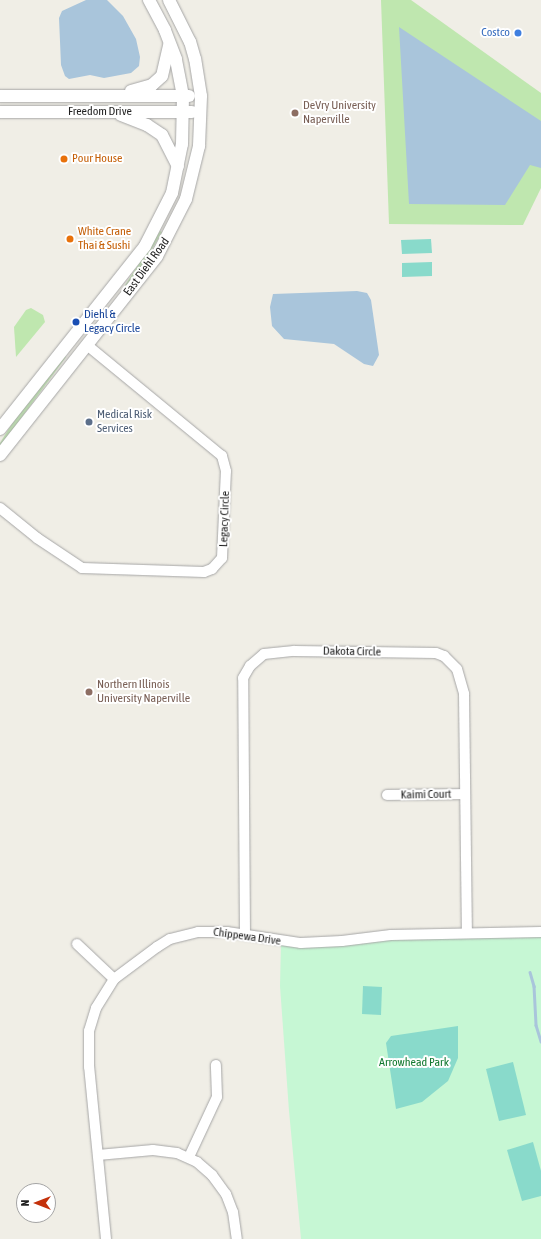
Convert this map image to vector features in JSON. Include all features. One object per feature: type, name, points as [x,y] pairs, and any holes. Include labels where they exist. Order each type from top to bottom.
[{"type":"street","name":"East Diehl Road","points":[[0,429],[145,246],[165,209],[178,169],[184,112],[183,96],[176,59],[170,42],[149,0]]},
{"type":"street","name":"East Diehl Road","points":[[0,455],[157,256],[176,223],[186,200],[196,163],[201,112],[200,96],[195,59],[190,42],[169,0]]},
{"type":"street","points":[[111,96],[141,89],[162,76],[166,68],[170,42]]},
{"type":"street","name":"Freedom Drive","points":[[0,96],[200,96]]},
{"type":"street","name":"Freedom Drive","points":[[0,112],[201,112]]},
{"type":"street","points":[[112,112],[147,125],[162,134],[178,169]]},
{"type":"street","name":"Legacy Circle","points":[[0,508],[37,538],[82,568],[204,572],[212,570],[222,558],[226,471],[222,456],[87,345]]},
{"type":"street","name":"Dakota Circle","points":[[246,935],[243,678],[250,666],[264,654],[279,651],[436,653],[444,656],[458,670],[464,694],[467,933]]},
{"type":"street","name":"Kaimi Court","points":[[387,795],[465,794]]},
{"type":"street","name":"Chippewa Drive","points":[[106,1239],[88,1045],[96,1008],[114,979],[157,946],[185,934],[213,931],[301,943],[342,941],[391,935],[541,932]]},
{"type":"street","points":[[77,944],[114,979]]},
{"type":"street","points":[[189,1157],[217,1097],[216,1065]]},
{"type":"street","points":[[98,1155],[153,1150],[189,1157],[205,1168],[222,1188],[233,1212],[237,1239]]},
{"type":"green space","points":[[381,0],[411,0],[541,93],[541,188],[523,225],[389,224]]},
{"type":"green space","points":[[160,231],[162,232],[141,268],[120,293]]},
{"type":"green space","points":[[431,239],[432,253],[402,254],[401,240]]},
{"type":"green space","points":[[432,262],[432,276],[402,277],[402,263]]},
{"type":"green space","points":[[31,308],[43,315],[45,322],[16,357],[14,327],[26,310]]},
{"type":"green space","points":[[64,355],[66,357],[0,447],[0,443],[21,409]]},
{"type":"green space","name":"Arrowhead Park","points":[[541,932],[541,1239],[301,1239],[289,1111],[280,986],[281,942]]},
{"type":"green space","points":[[363,986],[382,987],[381,1015],[362,1014]]},
{"type":"green space","points":[[458,1026],[458,1058],[448,1081],[422,1102],[396,1109],[386,1043],[391,1036]]},
{"type":"green space","points":[[513,1062],[526,1115],[499,1121],[486,1069]]},
{"type":"green space","points":[[533,1142],[541,1171],[541,1196],[522,1201],[507,1150]]},
{"type":"shaded area","points":[[86,0],[107,0],[123,16],[136,39],[140,57],[139,66],[131,73],[104,78],[90,75],[69,79],[65,76],[61,65],[59,18],[62,11]]},
{"type":"shaded area","points":[[399,27],[541,121],[541,168],[530,165],[505,205],[409,204]]},
{"type":"shaded area","points":[[357,291],[367,293],[371,300],[379,355],[373,366],[364,364],[334,344],[284,339],[272,326],[270,307],[273,294]]},
{"type":"waterway","points":[[530,972],[534,986],[536,1025],[541,1041]]},
{"type":"place","name":"Costco","points":[[518,33]]},
{"type":"place","name":"DeVry University Naperville","points":[[295,113]]},
{"type":"place","name":"Pour House","points":[[64,159]]},
{"type":"place","name":"White Crane Thai & Sushi","points":[[70,239]]},
{"type":"place","name":"Diehl & Legacy Circle","points":[[76,322]]},
{"type":"place","name":"Medical Risk Services","points":[[89,422]]},
{"type":"place","name":"Northern Illinois University Naperville","points":[[89,692]]}]
